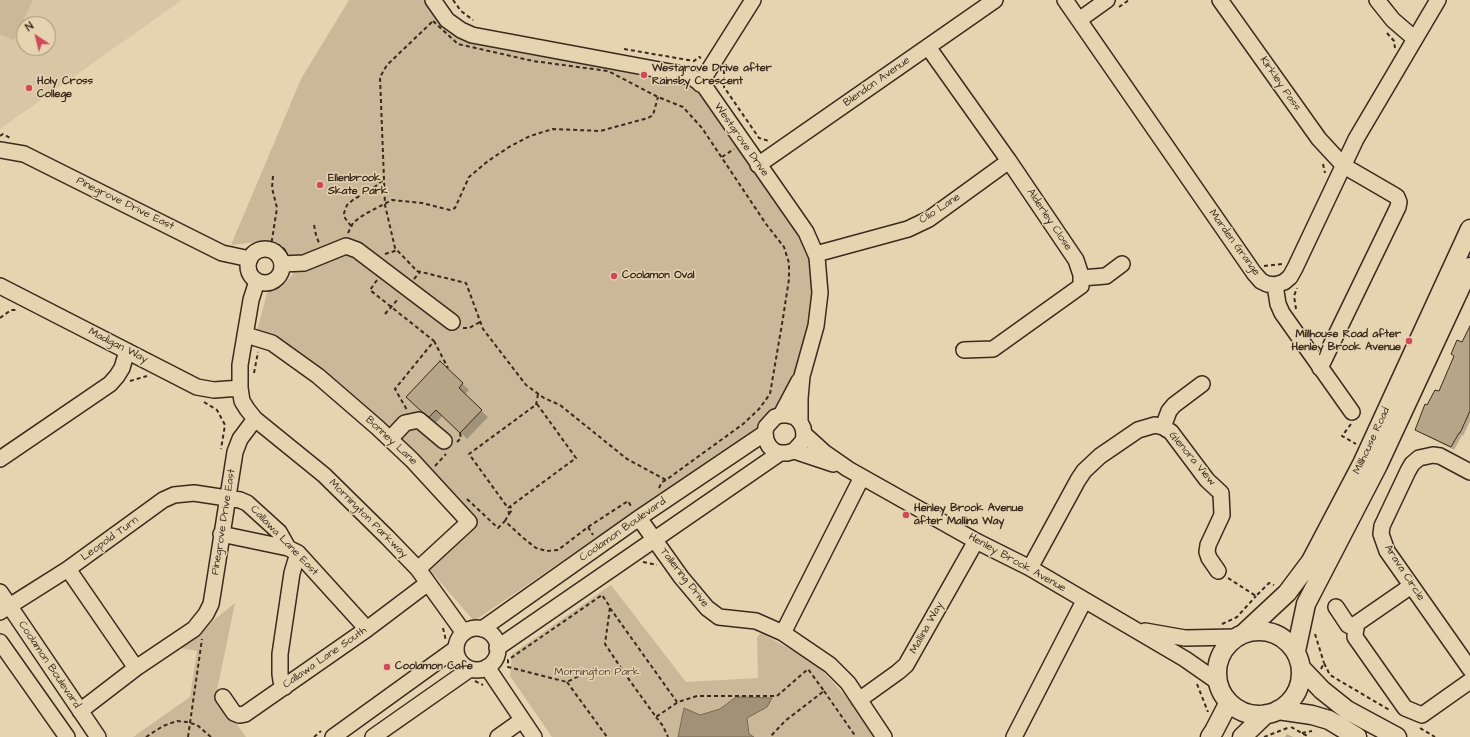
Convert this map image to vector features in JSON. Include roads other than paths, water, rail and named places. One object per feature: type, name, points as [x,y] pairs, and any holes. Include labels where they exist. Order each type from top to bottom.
[{"type":"main road","name":"Millhouse Road","points":[[1240,636],[1287,593],[1311,561],[1362,464],[1470,229]]},
{"type":"main road","name":"Millhouse Road","points":[[1298,660],[1306,604],[1378,465],[1470,267]]},
{"type":"main road","points":[[1357,737],[1329,720],[1312,714],[1272,712],[1253,714],[1240,710],[1229,702],[1224,696],[1218,682],[1217,669],[1220,657],[1227,646],[1240,636],[1255,631],[1267,631],[1278,635],[1288,642],[1298,660],[1322,690],[1347,710],[1396,737]]},
{"type":"main road","points":[[1242,737],[1272,712],[1289,703],[1296,693],[1301,681],[1298,660]]},
{"type":"main road","points":[[1210,737],[1229,702]]},
{"type":"street","name":"Westgrove Drive","points":[[433,0],[447,20],[460,30],[472,35],[676,73],[693,78],[705,87],[806,232],[816,254],[820,293],[816,326],[802,376],[800,398],[802,428]]},
{"type":"street","points":[[700,84],[720,69],[753,0]]},
{"type":"street","name":"Blendon Avenue","points":[[758,164],[995,0]]},
{"type":"street","name":"Marden Grange","points":[[1065,0],[1254,273],[1261,280],[1268,284],[1275,285]]},
{"type":"street","name":"Kirkley Pass","points":[[1220,0],[1326,147],[1344,166],[1394,195],[1397,197],[1399,202],[1398,207],[1320,368]]},
{"type":"street","points":[[1377,0],[1392,20],[1415,39]]},
{"type":"street","points":[[1352,416],[1282,313],[1278,304],[1275,285],[1284,282],[1290,277],[1356,139],[1438,0]]},
{"type":"street","points":[[1079,20],[1112,4]]},
{"type":"street","name":"Alderley Close","points":[[928,46],[1076,260],[1081,278]]},
{"type":"street","name":"Pinegrove Drive East","points":[[0,150],[24,154],[222,253],[250,259]]},
{"type":"street","name":"Clio Lane","points":[[816,254],[908,228],[928,219],[1009,162]]},
{"type":"street","points":[[286,259],[277,278],[267,282],[257,281],[250,274],[250,259],[257,251],[268,249],[286,259],[304,262],[346,246],[357,250],[452,322]]},
{"type":"street","points":[[964,350],[993,349],[1081,286],[1081,278],[1106,276],[1122,264]]},
{"type":"street","points":[[255,419],[242,401],[240,388],[240,365],[253,337],[251,300],[257,281]]},
{"type":"street","name":"Madigan Way","points":[[0,286],[197,387],[214,390],[240,388]]},
{"type":"street","name":"Bonney Lane","points":[[253,337],[272,343],[318,376],[412,460],[469,522],[418,569]]},
{"type":"street","points":[[0,459],[110,384],[124,380],[122,368],[127,351]]},
{"type":"street","name":"Westgrove Drive","points":[[781,415],[802,376]]},
{"type":"street","points":[[1163,427],[1174,405],[1202,384]]},
{"type":"street","points":[[497,648],[654,540],[787,452],[803,441],[802,428],[795,417],[781,415],[770,421],[766,427],[766,440],[774,451],[787,452]]},
{"type":"street","name":"Pinegrove Drive East","points":[[80,711],[136,668],[194,629],[206,614],[211,604],[235,452],[240,440],[255,419]]},
{"type":"street","name":"Mornington Parkway","points":[[255,419],[324,475],[387,537],[418,569],[464,633]]},
{"type":"street","points":[[390,439],[405,423],[419,420],[444,441]]},
{"type":"street","name":"Glenora View","points":[[1030,568],[1078,480],[1084,472],[1100,456],[1138,430],[1155,424],[1170,432],[1207,480],[1221,492],[1222,515],[1208,545],[1207,552],[1209,558],[1218,571]]},
{"type":"street","name":"Henley Brook Avenue","points":[[802,428],[825,453],[848,469],[976,541],[1030,568],[1185,659],[1218,682]]},
{"type":"street","name":"Coolamon Boulevard","points":[[482,629],[636,514],[765,433]]},
{"type":"street","name":"Henley Brook Avenue","points":[[787,452],[848,469]]},
{"type":"street","name":"Arava Circle","points":[[1468,467],[1440,456],[1433,455],[1419,458],[1412,464],[1382,526],[1381,534],[1387,551],[1470,669]]},
{"type":"street","points":[[783,633],[862,477]]},
{"type":"street","name":"Leopold Turn","points":[[5,609],[68,569],[174,494],[194,493],[227,498]]},
{"type":"street","name":"Callawa Lane East","points":[[227,498],[240,500],[247,503],[278,532],[293,551],[367,629]]},
{"type":"street","name":"Tallering Drive","points":[[636,514],[681,577],[707,608],[719,617],[756,621],[783,633],[830,665],[848,683],[884,737]]},
{"type":"street","points":[[221,534],[293,551],[292,573],[280,654],[281,681],[285,687]]},
{"type":"street","name":"Mallina Way","points":[[859,700],[906,665],[976,541]]},
{"type":"street","points":[[68,569],[136,668]]},
{"type":"street","name":"Callawa Lane South","points":[[223,697],[234,713],[242,715],[285,687],[367,629],[428,583]]},
{"type":"street","points":[[1411,586],[1356,624],[1355,637],[1406,708],[1422,715],[1470,681]]},
{"type":"street","name":"Coolamon Boulevard","points":[[0,592],[5,609],[98,737]]},
{"type":"street","points":[[1014,737],[1084,601]]},
{"type":"street","points":[[1336,607],[1348,625],[1356,629]]},
{"type":"street","name":"Henley Brook Avenue","points":[[1124,623],[1149,632],[1185,638],[1240,636]]},
{"type":"street","points":[[334,737],[457,642],[464,633],[469,630],[482,629],[487,631],[494,638],[497,648],[495,659],[487,668],[471,675],[374,737]]},
{"type":"street","points":[[0,642],[67,737]]},
{"type":"street","points":[[451,646],[458,659],[471,675]]},
{"type":"street","points":[[487,668],[534,737]]},
{"type":"street","points":[[498,737],[522,720]]},
{"type":"place","name":"Westgrove Drive after Rainsby Crescent","points":[[644,75]]},
{"type":"place","name":"Holy Cross College","points":[[29,88]]},
{"type":"place","name":"Ellenbrook Skate Park","points":[[320,185]]},
{"type":"place","name":"Coolamon Oval","points":[[614,276]]},
{"type":"place","name":"Millhouse Road after Henley Brook Avenue","points":[[1409,341]]},
{"type":"place","name":"Henley Brook Avenue after Mallina Way","points":[[906,515]]},
{"type":"place","name":"Coolamon Cafe","points":[[387,667]]},
{"type":"park label","name":"Mornington Park","points":[[597,673]]}]
